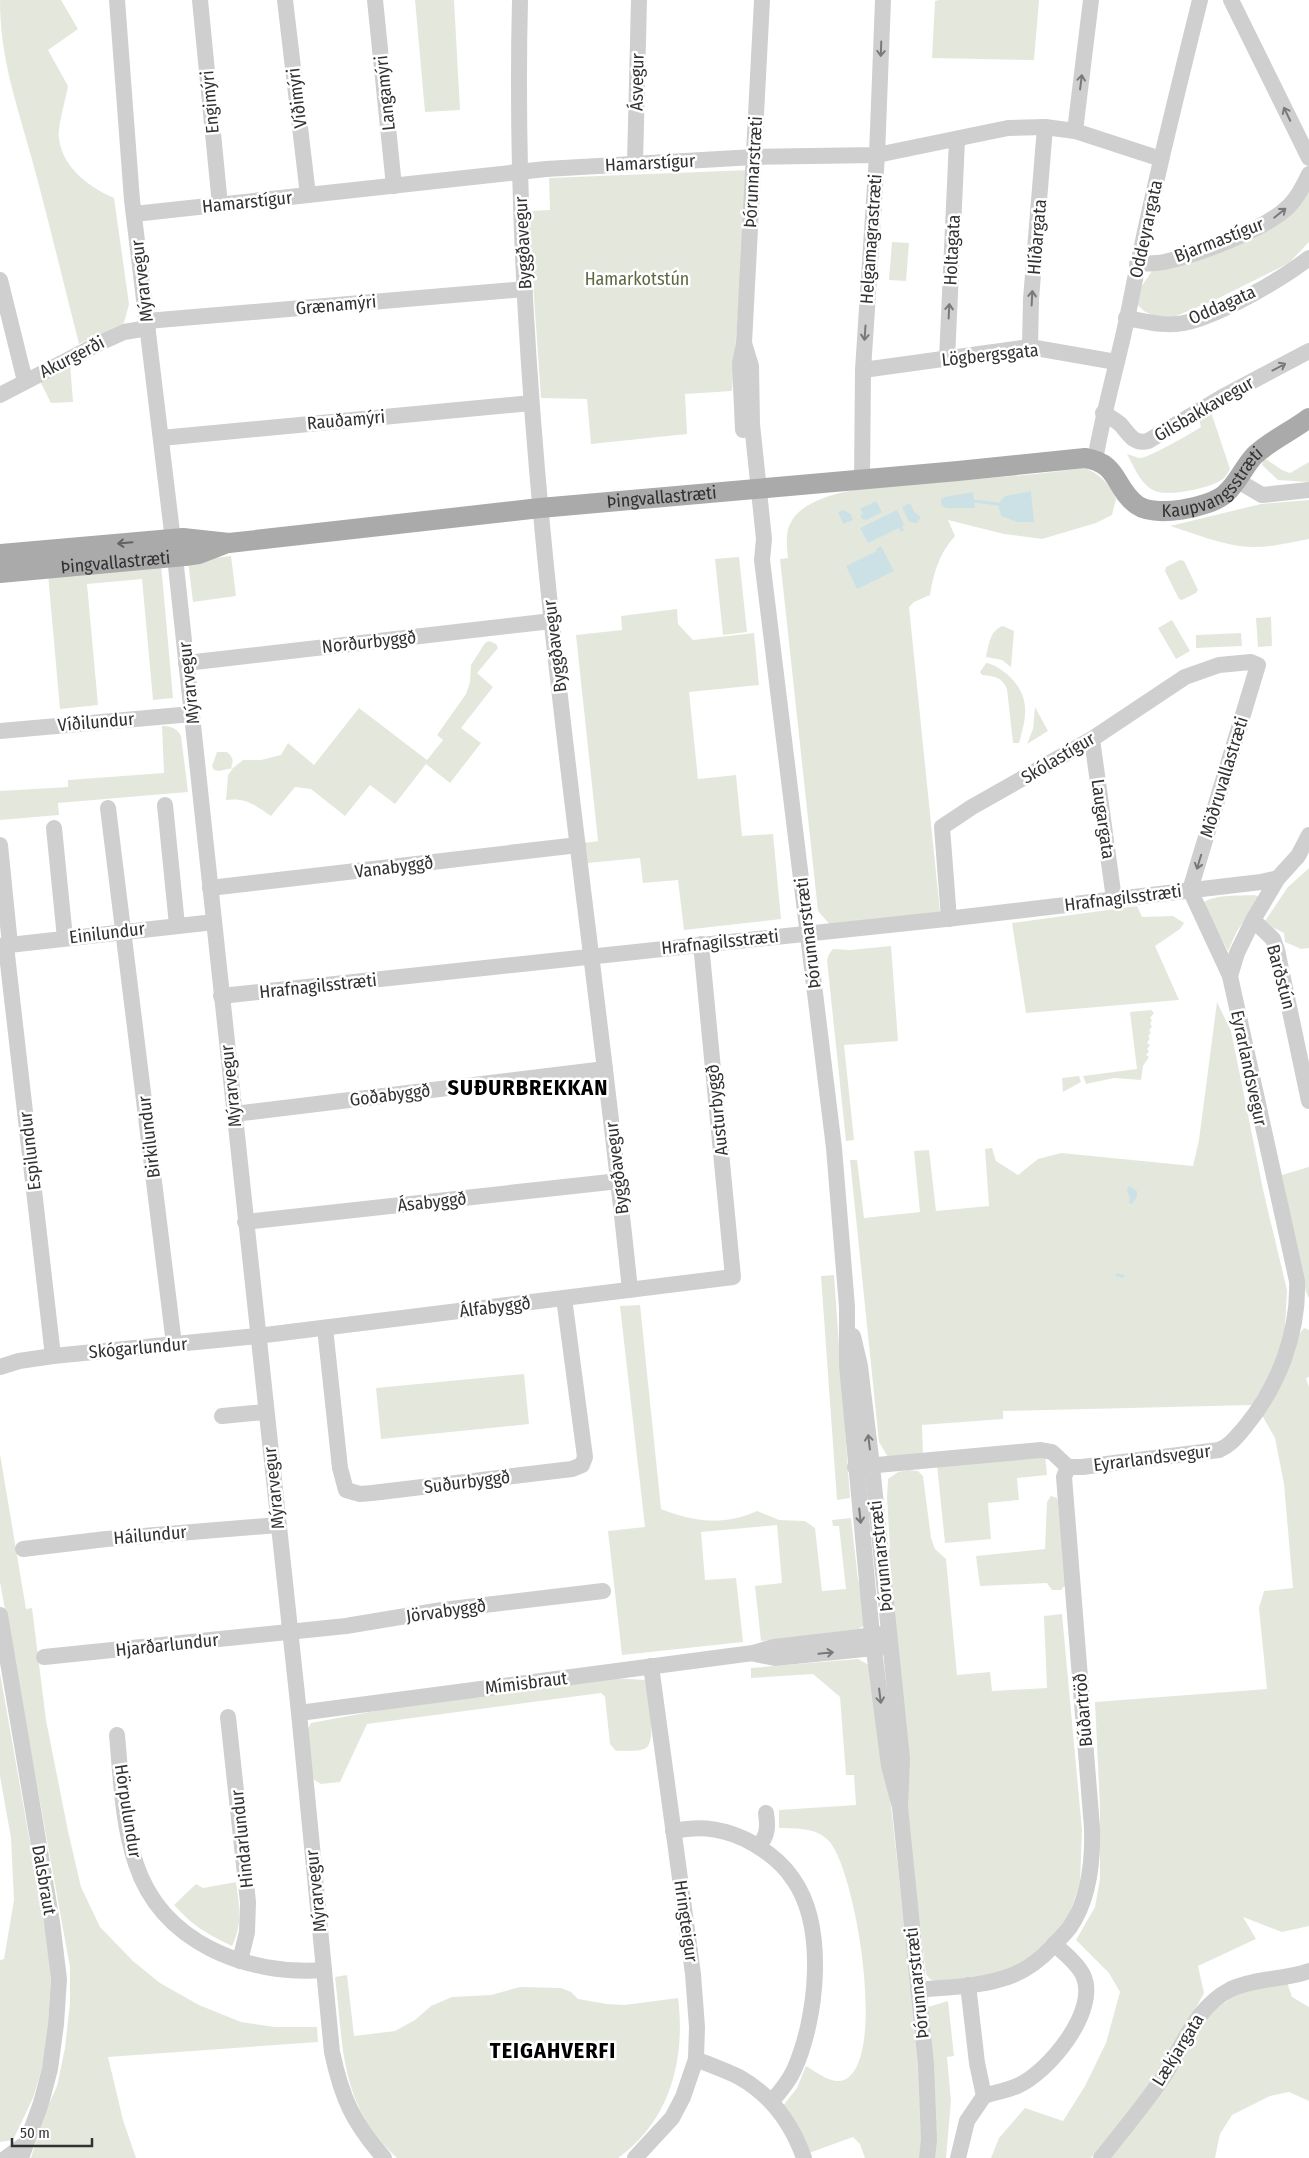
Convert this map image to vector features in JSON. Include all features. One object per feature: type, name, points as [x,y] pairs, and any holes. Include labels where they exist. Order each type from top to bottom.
[{"type":"main road","name":"Kaupvangsstræti","points":[[1095,460],[1102,462],[1110,470],[1136,504],[1149,510],[1181,510],[1223,496],[1238,481],[1254,456],[1309,418]]},
{"type":"main road","name":"Þingvallastræti","points":[[0,573],[174,548],[183,538],[229,543],[540,508],[958,472],[1066,459],[1095,460]]},
{"type":"main road","name":"Þingvallastræti","points":[[0,554],[174,548]]},
{"type":"street","name":"Mýrarvegur","points":[[117,0],[134,214],[192,714],[265,1412],[299,1713],[332,2052],[340,2086],[356,2122],[384,2158]]},
{"type":"street","name":"Engimýri","points":[[200,0],[220,205]]},
{"type":"street","name":"Víðimýri","points":[[285,0],[308,195]]},
{"type":"street","name":"Langamýri","points":[[375,0],[394,186]]},
{"type":"street","name":"Byggðavegur","points":[[520,0],[518,86],[520,172],[531,403],[552,621],[590,956],[619,1181],[630,1290]]},
{"type":"street","name":"Ásvegur","points":[[635,164],[638,0]]},
{"type":"street","name":"Þórunnarstræti","points":[[762,0],[744,343],[752,366],[753,489],[764,539],[762,560],[834,1148],[847,1307],[847,1365],[855,1467],[873,1642],[889,1766],[900,1808]]},
{"type":"street","name":"Helgamagrastræti","points":[[862,479],[862,370],[877,154],[883,0]]},
{"type":"street","points":[[1076,131],[1091,0]]},
{"type":"street","name":"Oddeyrargata","points":[[1095,460],[1103,413],[1137,264],[1200,0]]},
{"type":"street","points":[[1231,0],[1309,158]]},
{"type":"street","name":"Hamarstígur","points":[[134,214],[520,172],[754,157],[877,154],[957,140],[1008,128],[1046,127],[1076,131],[1162,159]]},
{"type":"street","name":"Hlíðargata","points":[[1030,347],[1031,299],[1046,127]]},
{"type":"street","name":"Holtagata","points":[[947,359],[957,140]]},
{"type":"street","name":"Bjarmastígur","points":[[1137,264],[1163,262],[1189,255],[1252,230],[1274,218],[1288,206],[1300,193],[1309,174]]},
{"type":"street","name":"Oddagata","points":[[1126,318],[1168,324],[1183,324],[1232,304],[1298,267],[1309,258]]},
{"type":"street","points":[[0,280],[25,381]]},
{"type":"street","name":"Grænamýri","points":[[147,325],[525,289]]},
{"type":"street","name":"Akurgerði","points":[[0,395],[111,338],[147,325]]},
{"type":"street","name":"Lögbergsgata","points":[[862,370],[1030,347],[1116,362]]},
{"type":"street","name":"Gilsbakkavegur","points":[[1103,413],[1118,422],[1133,439],[1138,442],[1148,442],[1226,395],[1309,351]]},
{"type":"street","name":"Rauðamýri","points":[[161,438],[531,403]]},
{"type":"street","points":[[1238,481],[1262,495],[1309,490]]},
{"type":"street","name":"Norðurbyggð","points":[[186,663],[552,621]]},
{"type":"street","name":"Skólastígur","points":[[949,919],[942,827],[1092,739],[1185,677],[1199,670],[1219,665],[1251,662],[1258,665]]},
{"type":"street","name":"Möðruvallastræti","points":[[1190,890],[1258,665]]},
{"type":"street","name":"Víðilundur","points":[[0,731],[192,714]]},
{"type":"street","name":"Laugargata","points":[[1092,739],[1114,899]]},
{"type":"street","points":[[165,804],[178,926]]},
{"type":"street","name":"Birkilundur","points":[[108,808],[174,1344]]},
{"type":"street","points":[[54,828],[65,938]]},
{"type":"street","name":"Eyrarlandsvegur","points":[[1230,976],[1237,953],[1253,920],[1278,878],[1298,856],[1309,835]]},
{"type":"street","name":"Espilundur","points":[[0,845],[5,946],[53,1356]]},
{"type":"street","name":"Vanabyggð","points":[[210,888],[578,845]]},
{"type":"street","name":"Hrafnagilsstræti","points":[[221,996],[949,919],[1261,882],[1278,878]]},
{"type":"street","name":"Eyrarlandsvegur","points":[[855,1467],[1041,1450],[1052,1452],[1068,1467],[1082,1467],[1219,1450],[1231,1443],[1257,1413],[1280,1369],[1293,1332],[1298,1300],[1297,1281],[1285,1223],[1276,1194],[1230,976],[1190,890]]},
{"type":"street","name":"Barðstún","points":[[1253,920],[1272,939],[1277,950],[1309,1100]]},
{"type":"street","name":"Einilundur","points":[[5,946],[214,922]]},
{"type":"street","name":"Austurbyggð","points":[[701,944],[733,1277]]},
{"type":"street","name":"Goðabyggð","points":[[234,1114],[605,1069]]},
{"type":"street","name":"Ásabyggð","points":[[245,1222],[619,1181]]},
{"type":"street","name":"Álfabyggð","points":[[257,1336],[733,1277]]},
{"type":"street","name":"Suðurbyggð","points":[[325,1328],[340,1468],[346,1490],[350,1492],[372,1493],[572,1469],[582,1465],[585,1457],[564,1298]]},
{"type":"street","points":[[1298,1300],[1309,1316]]},
{"type":"street","name":"Þórunnarstræti","points":[[847,1307],[860,1366],[902,1758],[900,1808],[928,2095],[928,2158]]},
{"type":"street","name":"Skógarlundur","points":[[0,1368],[18,1361],[53,1356],[257,1336]]},
{"type":"street","name":"Skógarlundur","points":[[0,1359],[18,1361]]},
{"type":"street","points":[[222,1416],[265,1412]]},
{"type":"street","name":"Búðartröð","points":[[918,1990],[968,1985],[1002,1979],[1023,1971],[1045,1954],[1070,1928],[1084,1897],[1093,1849],[1064,1476],[1068,1467]]},
{"type":"street","name":"Háilundur","points":[[23,1549],[106,1539],[278,1525]]},
{"type":"street","name":"Jörvabyggð","points":[[290,1632],[370,1624],[442,1610],[602,1592]]},
{"type":"street","name":"Dalsbraut","points":[[0,1615],[52,1922],[59,1979],[50,2069],[41,2103],[23,2151],[6,2158]]},
{"type":"street","name":"Hjarðarlundur","points":[[44,1657],[290,1632]]},
{"type":"street","name":"Mímisbraut","points":[[299,1713],[753,1653],[774,1647],[890,1640]]},
{"type":"street","name":"Hringteigur","points":[[645,2155],[672,2118],[682,2097],[696,2059],[697,2027],[693,1974],[652,1666]]},
{"type":"street","name":"Hindarlundur","points":[[228,1717],[248,1902],[248,1932],[240,1961]]},
{"type":"street","name":"Hörpulundur","points":[[117,1735],[127,1825],[136,1864],[154,1899],[167,1914],[194,1940],[209,1949],[240,1961],[282,1971],[324,1970]]},
{"type":"street","points":[[758,1846],[766,1835],[768,1826],[766,1813]]},
{"type":"street","points":[[674,1831],[693,1827],[711,1828],[730,1832],[758,1846],[782,1865],[794,1880],[804,1899],[810,1919],[813,1943],[814,1989],[810,2019],[793,2073],[772,2102]]},
{"type":"street","points":[[958,2158],[967,2121],[984,2096],[1017,2086],[1030,2078],[1061,2050],[1075,2029],[1084,2005],[1086,1986],[1083,1976],[1075,1964],[1054,1944]]},
{"type":"street","name":"Lækjargata","points":[[1101,2158],[1163,2077],[1194,2023],[1210,2003],[1225,1993],[1241,1986],[1309,1971]]},
{"type":"street","points":[[968,1985],[977,2062],[984,2096]]},
{"type":"street","points":[[696,2059],[739,2077],[772,2102],[789,2126],[804,2158]]},
{"type":"green space","points":[[0,0],[61,0],[78,29],[48,50],[68,86],[60,121],[59,139],[61,149],[72,168],[95,188],[114,198],[129,304],[124,323],[79,344],[10,79],[3,41]]},
{"type":"green space","points":[[415,0],[454,0],[460,110],[425,112]]},
{"type":"green space","points":[[1039,0],[1034,60],[932,58],[935,1]]},
{"type":"green space","name":"Hamarkotstún","points":[[749,170],[732,391],[685,394],[687,434],[591,444],[587,399],[541,398],[528,211],[550,210],[549,178]]},
{"type":"green space","points":[[1309,188],[1309,242],[1289,263],[1215,300],[1176,316],[1154,316],[1144,311],[1138,305],[1139,290],[1152,271],[1204,252]]},
{"type":"green space","points":[[892,242],[909,243],[906,281],[889,280]]},
{"type":"green space","points":[[70,363],[73,402],[51,403],[39,379]]},
{"type":"green space","points":[[1210,409],[1230,469],[1225,477],[1210,486],[1190,491],[1161,493],[1146,485],[1138,475],[1127,454],[1139,458],[1144,457],[1170,445],[1201,427],[1198,415]]},
{"type":"green space","points":[[1266,459],[1290,473],[1309,462],[1309,482],[1278,480],[1262,465]]},
{"type":"green space","points":[[1085,468],[1104,480],[1116,499],[1112,515],[1096,523],[1042,539],[1004,534],[948,520],[955,536],[938,564],[930,595],[914,602],[909,607],[940,912],[831,926],[818,911],[780,559],[788,558],[787,536],[790,524],[799,512],[813,503],[830,496],[870,487],[922,481],[931,483],[1036,474]]},
{"type":"green space","points":[[1309,500],[1309,539],[1259,547],[1241,546],[1210,539],[1170,526],[1261,504]]},
{"type":"green space","points":[[231,556],[236,596],[193,602],[188,561]]},
{"type":"green space","points":[[739,557],[747,632],[723,635],[715,559]]},
{"type":"green space","points":[[1180,560],[1184,561],[1198,590],[1182,600],[1179,599],[1165,571],[1166,567]]},
{"type":"green space","points":[[161,564],[173,698],[153,700],[142,579],[87,584],[98,705],[60,709],[48,574]]},
{"type":"green space","points":[[677,609],[678,624],[693,640],[754,633],[759,685],[689,692],[698,779],[736,775],[742,836],[773,834],[781,919],[684,930],[678,880],[643,883],[640,858],[587,863],[585,843],[598,841],[576,635],[622,630],[621,616]]},
{"type":"green space","points":[[1271,617],[1272,646],[1258,647],[1256,618]]},
{"type":"green space","points":[[1172,620],[1190,651],[1176,659],[1158,628]]},
{"type":"green space","points":[[1003,626],[1014,631],[1011,667],[1002,660],[986,657],[993,634]]},
{"type":"green space","points":[[1241,633],[1242,646],[1196,648],[1196,635]]},
{"type":"green space","points":[[489,641],[496,644],[498,648],[477,673],[493,687],[461,728],[481,743],[450,783],[426,764],[395,804],[370,785],[345,816],[311,789],[295,787],[271,816],[245,801],[226,800],[228,775],[243,760],[261,760],[281,755],[288,743],[314,765],[359,708],[427,760],[443,740],[437,735],[466,694],[470,682],[471,665],[485,643]]},
{"type":"green space","points":[[986,663],[1007,674],[1020,690],[1025,706],[1025,715],[1019,743],[1013,743],[1007,689],[1003,682],[997,678],[982,675],[980,672]]},
{"type":"green space","points":[[1035,707],[1048,731],[1027,744],[1033,729]]},
{"type":"green space","points":[[162,726],[173,728],[181,736],[188,792],[58,803],[59,815],[0,820],[0,791],[68,787],[68,780],[164,773]]},
{"type":"green space","points":[[217,752],[227,752],[229,754],[232,759],[231,767],[233,768],[219,771],[214,770],[212,766]]},
{"type":"green space","points":[[1309,868],[1309,948],[1301,949],[1285,942],[1284,933],[1265,921],[1288,887]]},
{"type":"green space","points":[[1254,895],[1260,897],[1237,931],[1228,951],[1207,912],[1204,902],[1209,899],[1222,897]]},
{"type":"green space","points":[[1137,906],[1142,917],[1173,916],[1184,923],[1180,929],[1155,946],[1179,1000],[1026,1013],[1012,923]]},
{"type":"green space","points":[[891,946],[898,1041],[844,1045],[854,1140],[846,1141],[827,960],[833,949],[850,950]]},
{"type":"green space","points":[[1217,1002],[1231,1031],[1264,1194],[1287,1290],[1285,1330],[1274,1369],[1252,1405],[1003,1411],[1003,1419],[922,1425],[923,1457],[889,1459],[879,1442],[850,1160],[857,1160],[864,1218],[920,1212],[914,1151],[929,1150],[936,1211],[989,1206],[985,1149],[992,1148],[996,1161],[1018,1175],[1038,1159],[1061,1153],[1193,1166],[1199,1140]]},
{"type":"green space","points":[[1151,1010],[1154,1013],[1150,1018],[1152,1026],[1147,1043],[1150,1045],[1146,1055],[1149,1057],[1143,1066],[1141,1080],[1114,1078],[1086,1084],[1083,1076],[1137,1069],[1130,1012]]},
{"type":"green space","points":[[1079,1076],[1081,1082],[1063,1092],[1062,1078]]},
{"type":"green space","points":[[1309,1167],[1309,1298],[1306,1292],[1282,1175]]},
{"type":"green space","points":[[834,1275],[850,1498],[837,1500],[821,1276]]},
{"type":"green space","points":[[640,1305],[661,1509],[685,1517],[709,1520],[733,1519],[757,1511],[779,1520],[805,1521],[815,1528],[822,1591],[846,1589],[839,1526],[833,1526],[832,1520],[851,1518],[858,1580],[864,1592],[867,1624],[858,1629],[761,1641],[755,1586],[782,1583],[777,1525],[701,1532],[705,1580],[736,1578],[743,1642],[622,1655],[608,1531],[645,1527],[620,1306]]},
{"type":"green space","points":[[1304,1328],[1309,1330],[1309,1377],[1306,1378],[1309,1387],[1309,1926],[1282,1932],[1243,1917],[1256,1939],[1198,1966],[1204,1993],[1159,2076],[1091,2158],[991,2158],[999,2138],[1025,2108],[1063,2121],[1085,2086],[1106,2043],[1120,1992],[1109,1973],[1076,1940],[1095,1907],[1100,1879],[1100,1809],[1095,1702],[1267,1689],[1259,1608],[1264,1591],[1293,1588],[1284,1484],[1275,1438],[1262,1415],[1299,1334]]},
{"type":"green space","points":[[524,1374],[529,1424],[381,1439],[376,1388]]},
{"type":"green space","points":[[0,1454],[26,1609],[32,1608],[46,1720],[68,1831],[81,1887],[100,1927],[133,1961],[160,1983],[199,2005],[241,2022],[275,2027],[317,2027],[318,2042],[108,2057],[123,2120],[136,2158],[31,2158],[44,2115],[57,2086],[65,2048],[70,2003],[70,1967],[0,1582]]},
{"type":"green space","points":[[1045,1455],[1047,1475],[1017,1478],[1019,1500],[988,1503],[991,1539],[945,1543],[937,1465]]},
{"type":"green space","points":[[918,1471],[923,1476],[931,1538],[935,1549],[946,1559],[957,1675],[990,1672],[992,1691],[1047,1688],[1044,1616],[1062,1614],[1082,1830],[1080,1884],[1062,1928],[1026,1963],[999,1975],[933,1981],[926,1974],[907,1825],[886,1550],[890,1549],[887,1497],[888,1479],[898,1472]]},
{"type":"green space","points":[[1051,1496],[1057,1498],[1058,1502],[1066,1584],[1061,1590],[1052,1590],[1047,1583],[980,1586],[976,1556],[1045,1549],[1047,1502]]},
{"type":"green space","points":[[858,1659],[869,1665],[875,1681],[892,1814],[923,2096],[922,2158],[865,2158],[860,2144],[853,2137],[809,2153],[782,2107],[797,2088],[806,2066],[825,2077],[840,2081],[844,2080],[857,2066],[864,2039],[866,2004],[857,1925],[849,1888],[839,1859],[824,1836],[812,1831],[779,1828],[779,1810],[856,1805],[854,1775],[846,1775],[840,1697],[813,1674],[751,1678],[751,1668]]},
{"type":"green space","points":[[0,1673],[46,1933],[51,1978],[46,2055],[33,2098],[13,2140],[0,2142],[0,1960],[4,1959],[14,1900],[11,1838],[0,1776]]},
{"type":"green space","points":[[612,1678],[645,1680],[651,1715],[651,1735],[650,1742],[644,1749],[616,1751],[610,1744],[605,1697],[601,1693],[367,1724],[340,1782],[321,1784],[311,1778],[306,1733],[311,1723],[418,1703]]},
{"type":"green space","points":[[236,1882],[239,1922],[232,1946],[201,1929],[174,1905],[196,1884],[203,1888]]},
{"type":"green space","points":[[347,1975],[354,2036],[395,2031],[415,2020],[431,2006],[452,1997],[491,1995],[520,1987],[561,1988],[571,1992],[578,1999],[607,2004],[624,2005],[678,1998],[679,2044],[676,2066],[670,2087],[662,2107],[650,2126],[636,2143],[618,2158],[397,2158],[378,2138],[364,2117],[354,2096],[348,2075],[343,2052],[335,1977]]},
{"type":"green space","points":[[1286,1979],[1292,1997],[1309,2007],[1309,2101],[1289,2092],[1270,2096],[1232,2115],[1220,2134],[1215,2158],[1111,2158],[1208,2015],[1239,1992]]},
{"type":"green space","points":[[948,2001],[954,2056],[947,2057],[951,2101],[946,2158],[933,2158],[934,2082],[928,2007]]},
{"type":"shaded area","points":[[1031,491],[1034,522],[1017,522],[1001,516],[998,504],[1005,496]]},
{"type":"shaded area","points":[[973,492],[975,508],[946,508],[941,505],[941,499],[945,497]]},
{"type":"shaded area","points":[[876,501],[882,512],[867,520],[862,519],[860,515],[863,514],[860,509]]},
{"type":"shaded area","points":[[910,503],[915,513],[921,517],[917,523],[909,522],[902,507]]},
{"type":"shaded area","points":[[843,510],[851,514],[853,520],[843,524],[838,512]]},
{"type":"shaded area","points":[[897,510],[904,525],[902,526],[904,530],[901,532],[899,528],[868,543],[860,528]]},
{"type":"shaded area","points":[[881,546],[894,571],[857,589],[846,566],[877,551],[876,549]]},
{"type":"shaded area","points":[[1129,1186],[1137,1191],[1137,1197],[1132,1204],[1129,1203],[1130,1198],[1127,1191]]},
{"type":"waterway","points":[[974,501],[998,504]]},
{"type":"waterway","points":[[1117,1275],[1123,1276]]},
{"type":"district","name":"SUÐURBREKKAN","points":[[528,1087]]},
{"type":"district","name":"TEIGAHVERFI","points":[[553,2050]]}]
